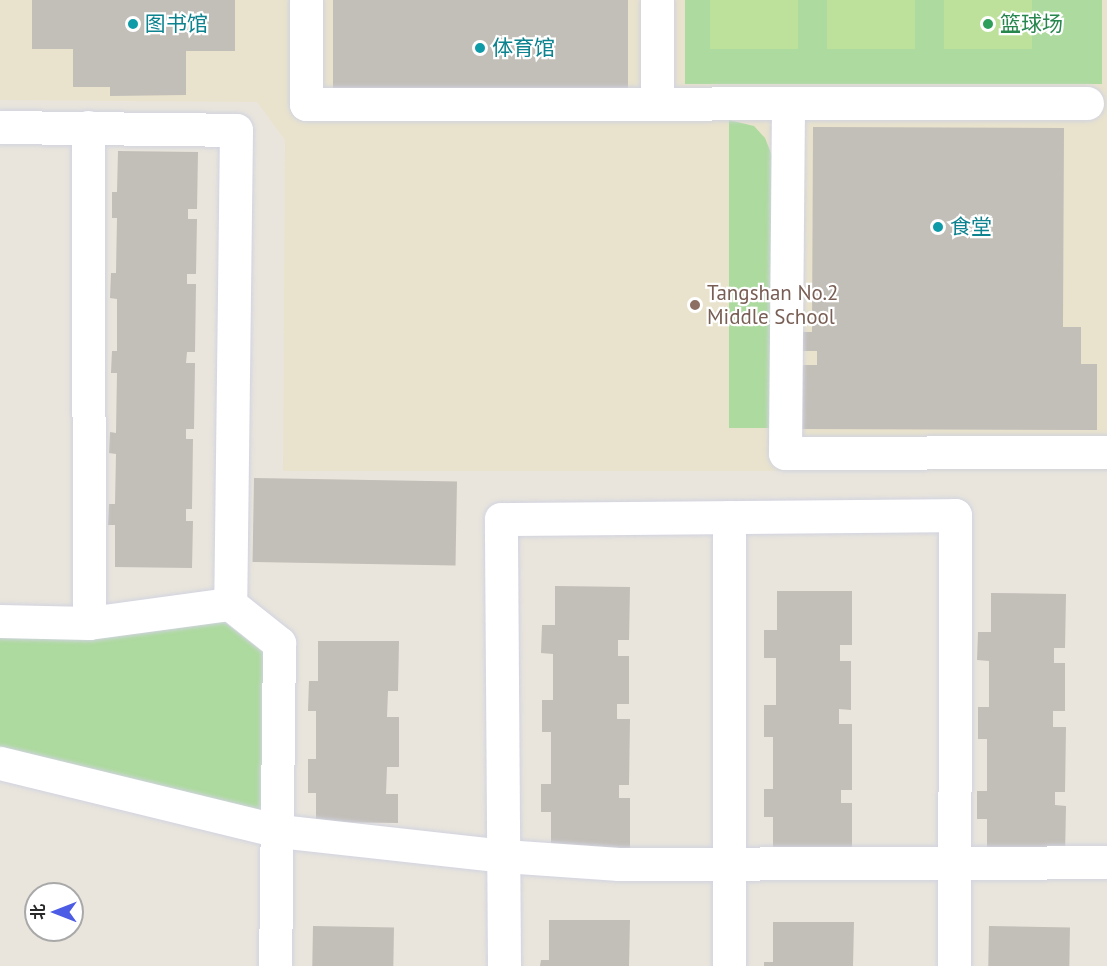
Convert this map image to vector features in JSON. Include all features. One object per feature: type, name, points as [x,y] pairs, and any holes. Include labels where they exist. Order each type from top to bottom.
[{"type":"street","points":[[306,0],[306,104],[1087,103]]},
{"type":"street","points":[[657,0],[657,104]]},
{"type":"street","points":[[788,105],[785,453],[1107,452]]},
{"type":"street","points":[[0,127],[236,130],[230,604]]},
{"type":"street","points":[[88,127],[89,623]]},
{"type":"street","points":[[504,966],[501,519],[955,515],[954,966]]},
{"type":"street","points":[[729,517],[729,966]]},
{"type":"street","points":[[0,621],[89,623],[230,604],[279,643],[279,831],[275,966]]},
{"type":"street","points":[[0,763],[279,831],[504,856],[619,864],[1107,862]]},
{"type":"shaded area","name":"Tangshan No.2 Middle School","points":[[0,0],[1107,0],[1107,471],[283,471],[285,140],[257,102],[0,100]]},
{"type":"green space","name":"篮球场","points":[[685,0],[1102,0],[1102,84],[685,84]]},
{"type":"green space","points":[[710,0],[798,0],[798,49],[710,49]]},
{"type":"green space","points":[[827,0],[915,0],[915,49],[827,49]]},
{"type":"green space","name":"篮球场","points":[[944,0],[1032,0],[1032,49],[944,49]]},
{"type":"green space","points":[[729,120],[754,126],[765,138],[773,158],[772,428],[729,428]]},
{"type":"green space","points":[[222,620],[264,653],[263,812],[0,749],[0,636]]},
{"type":"building","name":"图书馆","points":[[32,0],[235,0],[235,51],[186,51],[186,95],[110,96],[110,87],[73,87],[73,49],[32,49]]},
{"type":"building","name":"体育馆","points":[[333,0],[628,0],[628,96],[333,96]]},
{"type":"building","name":"食堂","points":[[813,127],[1064,128],[1063,327],[1081,327],[1081,364],[1097,364],[1097,430],[795,429],[795,365],[817,365],[817,351],[800,351],[800,332],[812,332]]},
{"type":"building","points":[[118,151],[198,152],[197,209],[188,209],[188,219],[197,219],[196,274],[187,274],[187,284],[196,284],[195,352],[187,352],[186,363],[195,363],[194,429],[186,429],[186,439],[193,439],[192,509],[186,509],[186,521],[193,521],[192,568],[115,567],[115,525],[108,525],[109,504],[115,504],[116,454],[109,453],[110,432],[116,433],[117,373],[111,373],[112,351],[117,351],[117,299],[110,298],[111,273],[116,273],[117,218],[112,218],[112,192],[117,192]]},
{"type":"building","points":[[254,478],[457,482],[456,566],[253,562]]},
{"type":"building","points":[[555,586],[630,587],[629,640],[618,640],[618,656],[629,656],[629,704],[617,704],[617,719],[630,719],[629,785],[619,785],[619,798],[630,798],[630,849],[551,849],[551,812],[541,812],[541,784],[551,784],[551,732],[542,732],[542,700],[553,700],[553,654],[541,653],[542,625],[555,625]]},
{"type":"building","points":[[777,591],[852,591],[852,645],[840,645],[840,661],[851,661],[851,710],[839,709],[839,724],[852,724],[852,790],[841,790],[841,803],[852,803],[852,854],[773,853],[773,817],[764,817],[764,789],[773,789],[773,737],[764,737],[764,705],[776,705],[776,658],[764,658],[764,630],[777,630]]},
{"type":"building","points":[[991,593],[1066,594],[1065,648],[1054,648],[1054,663],[1065,663],[1065,711],[1053,711],[1053,727],[1066,727],[1065,792],[1055,792],[1055,805],[1066,806],[1065,856],[987,856],[987,819],[977,819],[977,791],[987,791],[987,739],[978,739],[978,707],[989,707],[989,661],[977,660],[978,632],[991,632]]},
{"type":"building","points":[[318,641],[399,641],[398,691],[388,691],[387,717],[399,717],[399,767],[387,767],[386,794],[398,794],[398,823],[316,822],[316,793],[308,793],[308,759],[316,759],[316,711],[308,711],[309,681],[318,681]]},
{"type":"building","points":[[549,920],[630,920],[629,966],[540,966],[541,960],[549,960]]},
{"type":"building","points":[[773,922],[854,922],[853,966],[764,966],[764,962],[773,962]]},
{"type":"building","points":[[313,926],[394,927],[393,966],[312,966]]},
{"type":"building","points":[[989,926],[1070,927],[1069,966],[988,966]]},
{"type":"place","name":"图书馆","points":[[133,24]]},
{"type":"place","name":"篮球场","points":[[988,24]]},
{"type":"place","name":"体育馆","points":[[480,48]]},
{"type":"place","name":"食堂","points":[[938,227]]},
{"type":"place","name":"Tangshan No.2 Middle School","points":[[695,305]]}]
